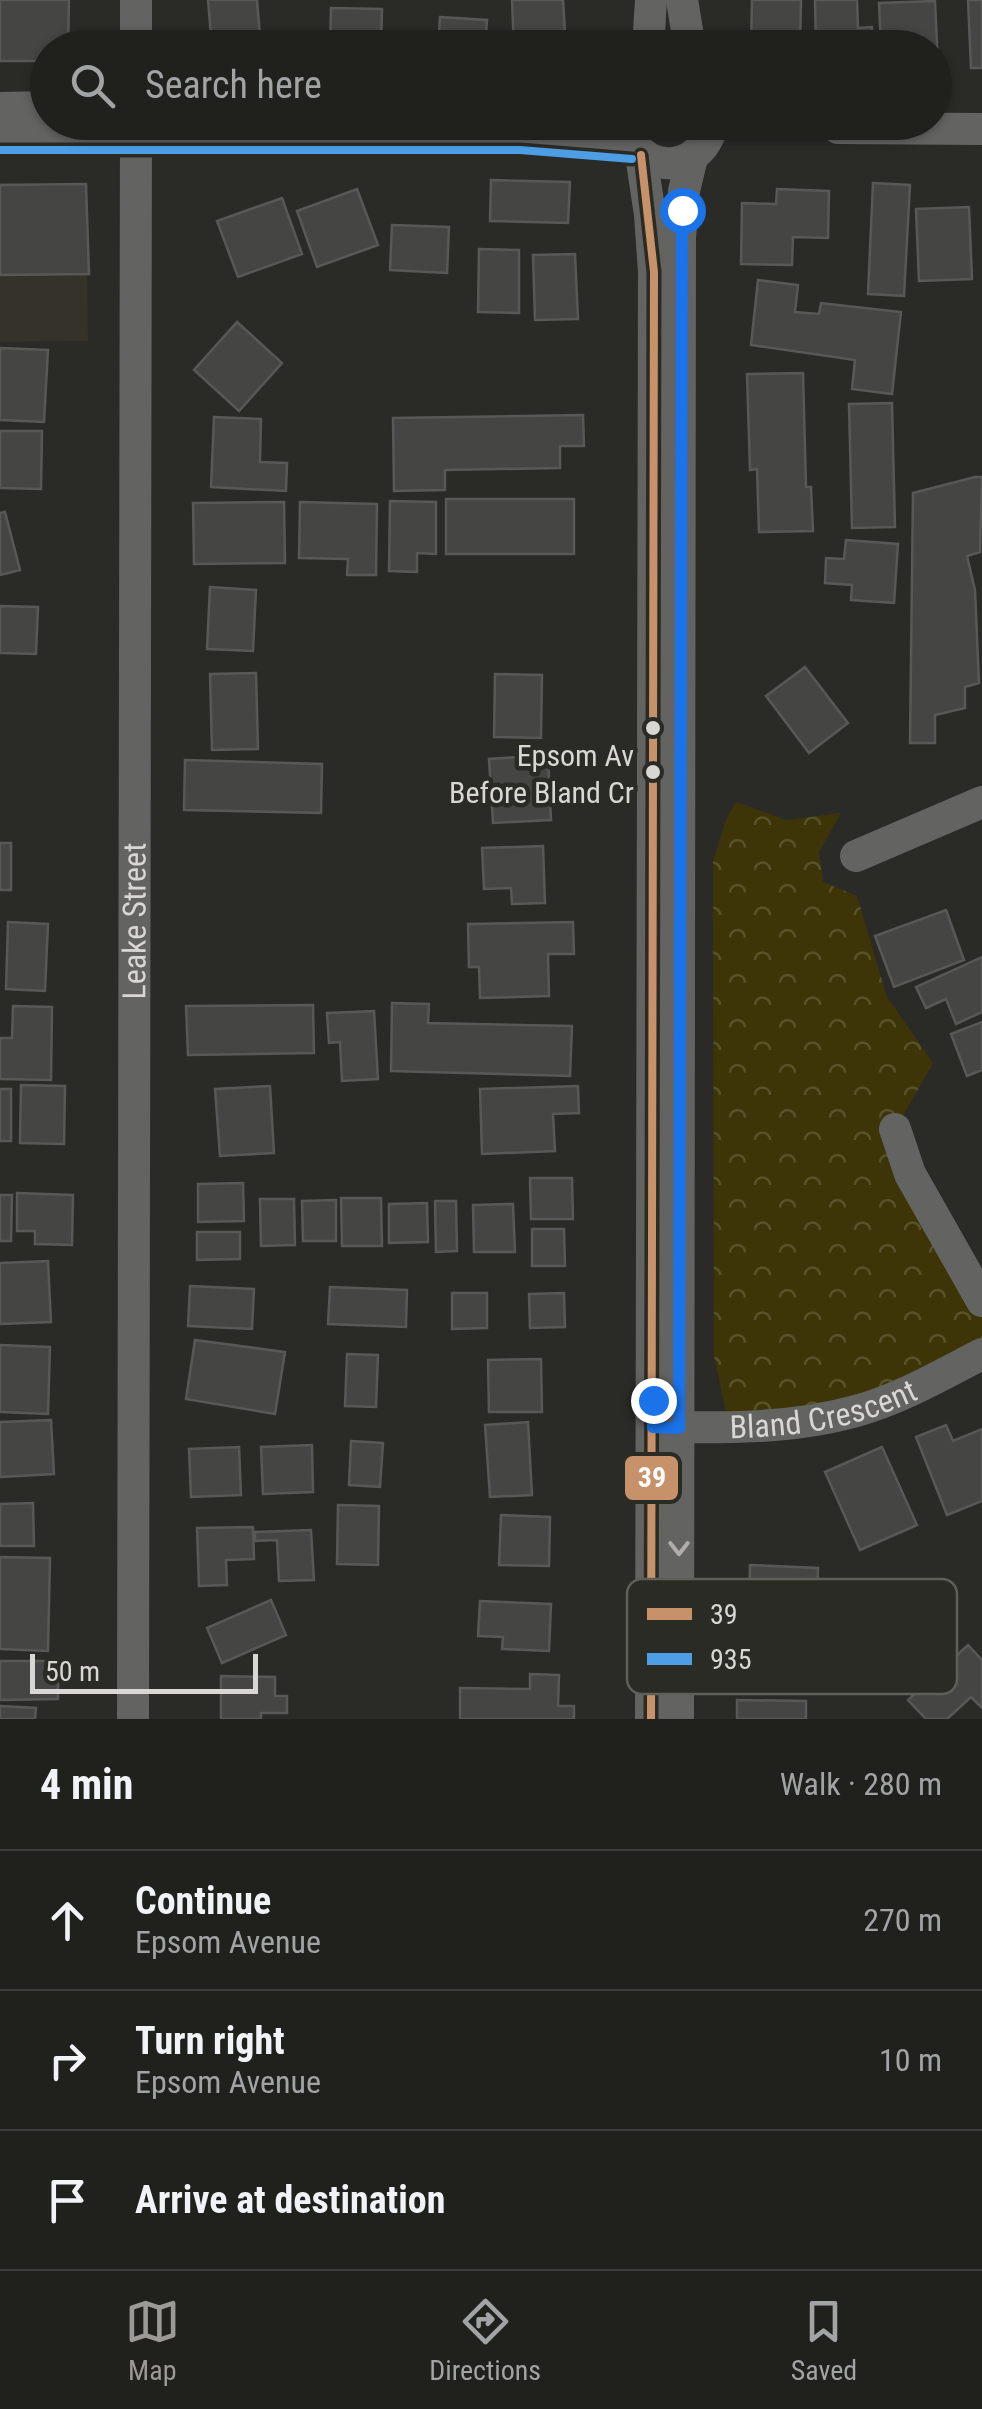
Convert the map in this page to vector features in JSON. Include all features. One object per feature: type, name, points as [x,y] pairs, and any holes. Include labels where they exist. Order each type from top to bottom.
[{"type":"street","points":[[136,0],[136,30]]},
{"type":"street","points":[[649,30],[651,0]]},
{"type":"street","points":[[682,0],[687,30]]},
{"type":"street","points":[[0,108],[30,107]]},
{"type":"street","points":[[952,129],[982,129]]},
{"type":"street","points":[[0,138],[30,136]]},
{"type":"street","name":"Leake Street","points":[[133,1719],[136,140]]},
{"type":"street","points":[[577,140],[633,142],[666,164],[692,157]]},
{"type":"street","points":[[658,1579],[666,1427],[680,238],[692,157],[707,140]]},
{"type":"street","points":[[633,142],[654,272],[666,1427],[672,1579]]},
{"type":"street","points":[[856,856],[982,802]]},
{"type":"street","points":[[894,1129],[910,1174],[982,1302]]},
{"type":"street","name":"Bland Crescent","points":[[666,1427],[782,1426],[856,1411],[912,1390],[982,1354]]},
{"type":"street","points":[[651,1719],[652,1694]]},
{"type":"street","points":[[677,1694],[678,1719]]},
{"type":"shaded area","points":[[0,183],[86,184],[88,341],[0,342]]},
{"type":"green space","points":[[736,802],[786,820],[841,813],[819,852],[823,882],[857,896],[887,997],[933,1063],[895,1130],[982,1301],[982,1354],[912,1390],[729,1426],[714,1356],[713,861]]},
{"type":"building","points":[[0,0],[69,0],[68,30],[30,30],[30,61],[0,61]]},
{"type":"building","points":[[208,0],[257,0],[260,30],[210,30]]},
{"type":"building","points":[[512,0],[563,0],[565,30],[513,30]]},
{"type":"building","points":[[752,0],[801,0],[800,30],[751,30]]},
{"type":"building","points":[[815,0],[857,0],[858,28],[872,30],[816,30]]},
{"type":"building","points":[[968,0],[982,0],[982,68],[971,68]]},
{"type":"building","points":[[935,1],[936,30],[880,30],[879,3]]},
{"type":"building","points":[[331,8],[382,9],[381,30],[330,30]]},
{"type":"building","points":[[440,17],[487,20],[486,30],[439,30]]},
{"type":"building","points":[[491,180],[570,182],[568,223],[490,221]]},
{"type":"building","points":[[873,183],[910,185],[904,296],[868,294]]},
{"type":"building","points":[[86,184],[89,274],[0,275],[0,185]]},
{"type":"building","points":[[357,189],[378,245],[317,267],[297,211]]},
{"type":"building","points":[[777,189],[829,191],[828,238],[793,237],[792,265],[741,264],[742,203],[776,204]]},
{"type":"building","points":[[282,198],[302,254],[238,277],[217,221]]},
{"type":"building","points":[[969,207],[972,279],[919,281],[916,209]]},
{"type":"building","points":[[392,225],[449,227],[447,273],[390,270]]},
{"type":"building","points":[[479,249],[519,250],[519,313],[478,312]]},
{"type":"building","points":[[575,254],[578,319],[535,320],[533,255]]},
{"type":"building","points":[[758,280],[798,285],[795,312],[819,314],[821,303],[901,312],[892,394],[852,389],[855,360],[751,345]]},
{"type":"building","points":[[237,322],[282,363],[239,411],[194,370]]},
{"type":"building","points":[[0,348],[48,350],[44,422],[0,420]]},
{"type":"building","points":[[803,373],[806,487],[811,487],[813,531],[759,532],[757,469],[750,470],[747,374]]},
{"type":"building","points":[[892,403],[895,527],[852,528],[849,404]]},
{"type":"building","points":[[583,415],[584,446],[560,446],[560,468],[445,470],[445,490],[394,491],[393,418]]},
{"type":"building","points":[[214,417],[261,419],[260,462],[287,463],[286,491],[211,487]]},
{"type":"building","points":[[0,431],[42,431],[41,489],[0,488]]},
{"type":"building","points":[[982,477],[980,552],[967,556],[975,590],[979,683],[965,687],[965,708],[935,715],[935,743],[910,743],[913,493]]},
{"type":"building","points":[[446,499],[574,499],[574,554],[446,554]]},
{"type":"building","points":[[390,501],[436,502],[436,554],[417,553],[417,572],[389,571]]},
{"type":"building","points":[[284,502],[285,563],[194,564],[193,503]]},
{"type":"building","points":[[300,502],[377,504],[376,575],[347,575],[348,559],[299,558]]},
{"type":"building","points":[[5,512],[20,570],[0,575],[0,513]]},
{"type":"building","points":[[846,540],[898,544],[894,603],[851,600],[852,585],[825,583],[826,558],[844,559]]},
{"type":"building","points":[[210,587],[256,590],[253,651],[207,649]]},
{"type":"building","points":[[0,606],[38,607],[36,654],[0,653]]},
{"type":"building","points":[[805,667],[848,723],[809,753],[766,696]]},
{"type":"building","points":[[256,673],[258,749],[212,750],[210,674]]},
{"type":"building","points":[[495,674],[542,675],[541,738],[494,737]]},
{"type":"building","points":[[548,755],[551,820],[493,823],[489,759]]},
{"type":"building","points":[[185,760],[322,764],[321,813],[184,810]]},
{"type":"building","points":[[0,843],[11,843],[11,890],[0,890]]},
{"type":"building","points":[[543,846],[545,903],[512,904],[511,888],[484,889],[482,848]]},
{"type":"building","points":[[946,910],[964,960],[894,987],[875,936]]},
{"type":"building","points":[[8,922],[48,924],[45,991],[6,989]]},
{"type":"building","points":[[573,922],[574,954],[548,954],[549,996],[480,998],[479,967],[469,967],[468,924]]},
{"type":"building","points":[[982,957],[982,1012],[956,1024],[946,999],[926,1008],[916,987]]},
{"type":"building","points":[[392,1003],[429,1004],[428,1023],[572,1026],[570,1076],[391,1071]]},
{"type":"building","points":[[313,1005],[314,1053],[188,1055],[186,1006]]},
{"type":"building","points":[[13,1006],[52,1007],[51,1080],[0,1079],[0,1038],[12,1038]]},
{"type":"building","points":[[374,1011],[378,1079],[342,1081],[340,1042],[329,1043],[327,1013]]},
{"type":"building","points":[[982,1022],[982,1070],[967,1076],[951,1034]]},
{"type":"building","points":[[21,1085],[65,1086],[64,1144],[20,1143]]},
{"type":"building","points":[[270,1086],[274,1153],[220,1156],[215,1089]]},
{"type":"building","points":[[578,1086],[579,1113],[553,1114],[555,1151],[482,1154],[480,1089]]},
{"type":"building","points":[[0,1089],[11,1089],[11,1141],[0,1141]]},
{"type":"building","points":[[530,1178],[572,1178],[573,1219],[531,1219]]},
{"type":"building","points":[[243,1183],[244,1221],[198,1222],[198,1184]]},
{"type":"building","points":[[17,1193],[73,1195],[72,1245],[35,1244],[35,1231],[17,1231]]},
{"type":"building","points":[[0,1195],[12,1195],[11,1241],[0,1241]]},
{"type":"building","points":[[341,1198],[381,1198],[382,1246],[342,1246]]},
{"type":"building","points":[[260,1199],[294,1199],[295,1245],[261,1246]]},
{"type":"building","points":[[336,1200],[336,1241],[303,1241],[302,1201]]},
{"type":"building","points":[[435,1201],[456,1201],[457,1251],[436,1252]]},
{"type":"building","points":[[427,1203],[428,1242],[389,1243],[389,1204]]},
{"type":"building","points":[[513,1204],[515,1252],[474,1252],[473,1205]]},
{"type":"building","points":[[532,1229],[564,1229],[565,1266],[532,1266]]},
{"type":"building","points":[[197,1232],[240,1232],[240,1259],[197,1260]]},
{"type":"building","points":[[48,1261],[51,1322],[0,1324],[0,1263]]},
{"type":"building","points":[[190,1286],[254,1289],[252,1329],[188,1326]]},
{"type":"building","points":[[330,1287],[407,1290],[406,1327],[328,1324]]},
{"type":"building","points":[[452,1293],[487,1293],[487,1328],[452,1329]]},
{"type":"building","points":[[564,1293],[565,1327],[530,1328],[529,1294]]},
{"type":"building","points":[[195,1340],[285,1352],[275,1414],[186,1399]]},
{"type":"building","points":[[0,1345],[50,1347],[48,1414],[0,1412]]},
{"type":"building","points":[[347,1354],[378,1355],[376,1407],[345,1406]]},
{"type":"building","points":[[541,1359],[542,1412],[489,1412],[488,1360]]},
{"type":"building","points":[[51,1420],[54,1474],[0,1477],[0,1422]]},
{"type":"building","points":[[528,1422],[532,1495],[490,1497],[485,1425]]},
{"type":"building","points":[[946,1425],[953,1441],[982,1429],[982,1501],[947,1515],[916,1437]]},
{"type":"building","points":[[351,1441],[383,1443],[380,1487],[349,1485]]},
{"type":"building","points":[[312,1445],[313,1492],[263,1494],[261,1447]]},
{"type":"building","points":[[239,1447],[241,1495],[191,1497],[189,1449]]},
{"type":"building","points":[[882,1447],[917,1525],[860,1550],[825,1472]]},
{"type":"building","points":[[33,1503],[34,1546],[0,1546],[0,1504]]},
{"type":"building","points":[[338,1505],[379,1506],[378,1565],[337,1564]]},
{"type":"building","points":[[501,1515],[550,1517],[549,1566],[499,1565]]},
{"type":"building","points":[[253,1527],[254,1559],[226,1560],[227,1585],[199,1586],[197,1528]]},
{"type":"building","points":[[311,1530],[314,1580],[279,1581],[277,1540],[255,1541],[255,1532]]},
{"type":"building","points":[[0,1557],[50,1558],[48,1651],[0,1649]]},
{"type":"building","points":[[750,1565],[818,1568],[818,1579],[750,1579]]},
{"type":"building","points":[[271,1600],[286,1635],[222,1663],[207,1628]]},
{"type":"building","points":[[480,1601],[551,1604],[549,1651],[502,1649],[503,1637],[478,1636]]},
{"type":"building","points":[[968,1645],[982,1660],[982,1708],[971,1697],[947,1719],[926,1719],[908,1700],[915,1694],[957,1694],[957,1655]]},
{"type":"building","points":[[0,1661],[58,1661],[58,1699],[0,1700]]},
{"type":"building","points":[[530,1674],[559,1675],[558,1706],[574,1706],[574,1719],[460,1719],[460,1688],[530,1689]]},
{"type":"building","points":[[221,1676],[275,1677],[275,1696],[287,1696],[287,1713],[261,1713],[261,1719],[221,1719]]},
{"type":"building","points":[[737,1700],[806,1701],[806,1719],[737,1719]]},
{"type":"building","points":[[0,1706],[36,1708],[35,1719],[0,1719]]},
{"type":"transit line","name":"935","points":[[0,150],[520,150],[632,159]]},
{"type":"transit line","name":"39","points":[[641,155],[654,272],[651,1579]]},
{"type":"transit line","name":"39","points":[[651,1694],[651,1719]]},
{"type":"place","name":"Epsom Av Before Bland Cr","points":[[653,772]]},
{"type":"route","points":[[653,1400],[653,1427],[679,1428],[682,210]]}]
